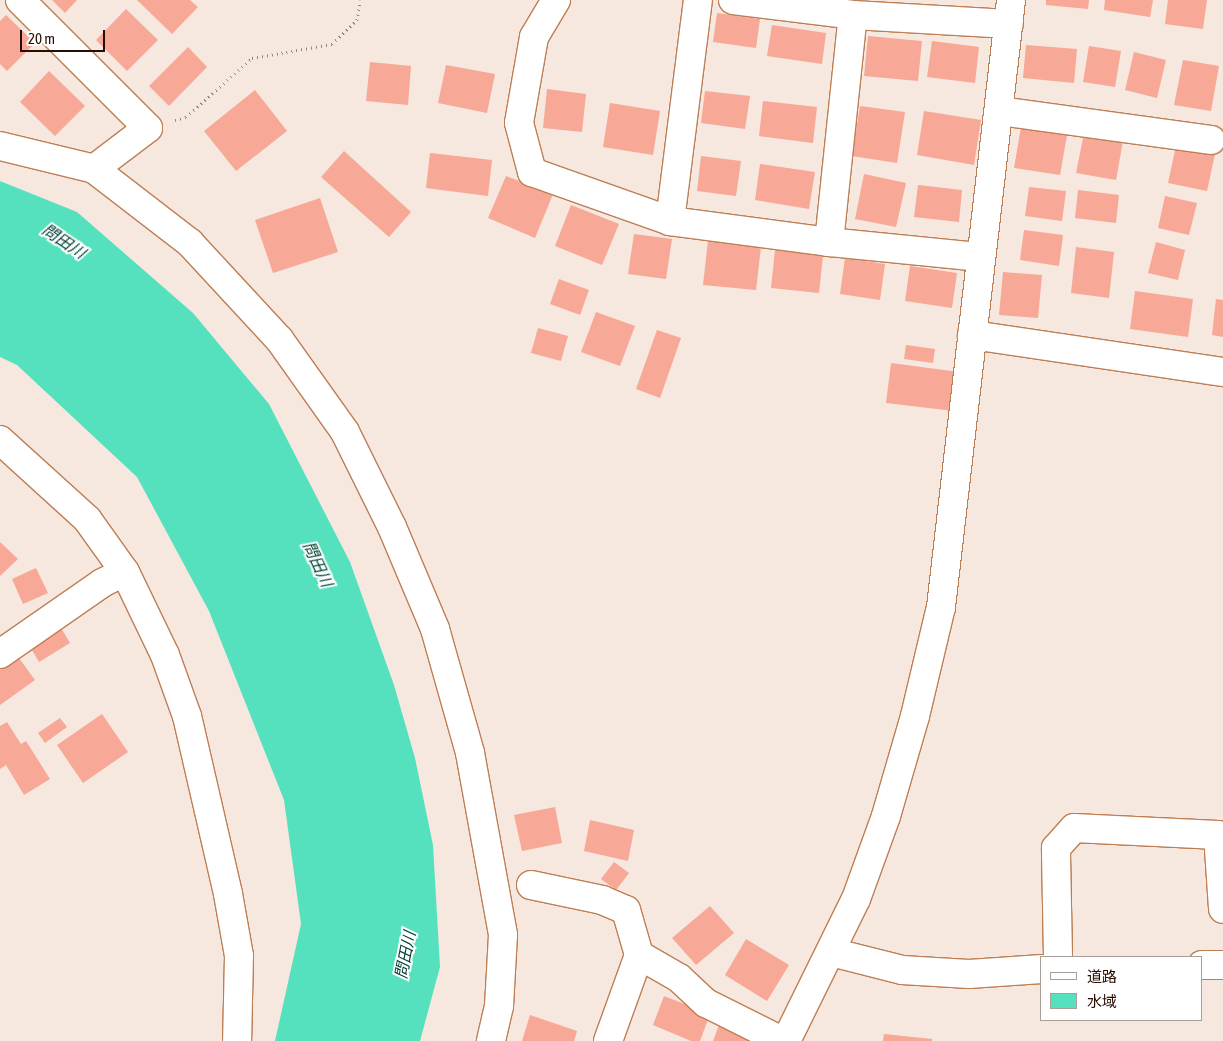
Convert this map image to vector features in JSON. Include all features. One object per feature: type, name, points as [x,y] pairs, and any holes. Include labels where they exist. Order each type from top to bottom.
[{"type":"street","points":[[20,0],[148,128],[94,169]]},
{"type":"street","points":[[556,0],[534,37],[519,123],[532,172],[670,221],[829,242],[979,257]]},
{"type":"street","points":[[670,221],[698,0]]},
{"type":"street","points":[[733,0],[853,15],[1010,12],[1000,111],[979,257],[962,449],[941,607],[915,716],[886,816],[856,899],[832,952],[786,1041]]},
{"type":"street","points":[[829,242],[853,15]]},
{"type":"street","points":[[1000,111],[1211,140]]},
{"type":"street","points":[[0,146],[94,169],[190,243],[279,339],[345,432],[392,527],[435,629],[470,753],[492,860],[502,934],[499,1006],[491,1041]]},
{"type":"street","points":[[972,335],[1223,372]]},
{"type":"street","points":[[0,440],[87,518],[125,572],[164,655],[189,726],[228,894],[239,956],[237,1041]]},
{"type":"street","points":[[0,654],[86,594],[125,572]]},
{"type":"street","points":[[1058,956],[1056,848],[1074,828],[1218,835],[1223,909]]},
{"type":"street","points":[[531,885],[602,900],[626,910],[639,954],[608,1041]]},
{"type":"street","points":[[832,952],[902,970],[969,974],[1040,970]]},
{"type":"street","points":[[639,954],[679,978],[706,1003],[782,1041]]},
{"type":"street","points":[[1203,965],[1223,965]]},
{"type":"path","points":[[148,128],[186,117],[252,58],[332,44],[357,20],[360,0]]},
{"type":"water","name":"問田川","points":[[0,181],[77,212],[193,313],[269,404],[350,562],[394,685],[415,758],[433,845],[440,967],[420,1041],[275,1041],[301,924],[284,800],[209,611],[137,477],[17,365],[0,357]]},
{"type":"building","points":[[52,0],[77,0],[65,13]]},
{"type":"building","points":[[137,0],[190,0],[198,7],[172,34]]},
{"type":"building","points":[[1046,0],[1089,0],[1088,9],[1046,5]]},
{"type":"building","points":[[1105,0],[1153,0],[1150,17],[1104,10]]},
{"type":"building","points":[[1168,0],[1207,0],[1203,29],[1165,24]]},
{"type":"building","points":[[126,9],[158,40],[127,71],[96,40]]},
{"type":"building","points":[[717,13],[760,19],[756,48],[713,42]]},
{"type":"building","points":[[6,15],[35,43],[7,71],[0,64],[0,21]]},
{"type":"building","points":[[772,25],[826,33],[822,64],[767,56]]},
{"type":"building","points":[[868,36],[922,41],[918,81],[864,76]]},
{"type":"building","points":[[932,41],[979,47],[975,83],[927,77]]},
{"type":"building","points":[[1026,45],[1077,49],[1074,83],[1023,78]]},
{"type":"building","points":[[1089,46],[1121,51],[1115,87],[1083,82]]},
{"type":"building","points":[[188,47],[207,67],[169,106],[149,86]]},
{"type":"building","points":[[1134,52],[1166,60],[1157,98],[1125,90]]},
{"type":"building","points":[[1183,60],[1219,66],[1211,111],[1174,105]]},
{"type":"building","points":[[370,62],[411,66],[408,105],[366,101]]},
{"type":"building","points":[[446,65],[495,74],[487,113],[438,103]]},
{"type":"building","points":[[49,71],[85,106],[55,136],[20,102]]},
{"type":"building","points":[[547,89],[586,94],[582,132],[543,128]]},
{"type":"building","points":[[255,90],[287,131],[236,171],[204,131]]},
{"type":"building","points":[[705,91],[750,96],[745,129],[701,123]]},
{"type":"building","points":[[763,101],[817,107],[813,143],[759,136]]},
{"type":"building","points":[[610,103],[660,111],[653,155],[603,147]]},
{"type":"building","points":[[860,106],[905,112],[897,163],[852,156]]},
{"type":"building","points":[[924,111],[981,120],[974,165],[917,155]]},
{"type":"building","points":[[1021,127],[1067,135],[1060,175],[1014,168]]},
{"type":"building","points":[[1084,133],[1123,141],[1116,180],[1076,173]]},
{"type":"building","points":[[1176,146],[1215,154],[1207,191],[1168,183]]},
{"type":"building","points":[[344,151],[411,212],[389,237],[321,177]]},
{"type":"building","points":[[430,153],[492,160],[488,196],[426,188]]},
{"type":"building","points":[[701,156],[741,161],[736,196],[697,191]]},
{"type":"building","points":[[760,164],[815,172],[809,209],[755,200]]},
{"type":"building","points":[[864,174],[906,183],[896,227],[855,219]]},
{"type":"building","points":[[506,176],[553,194],[535,238],[488,218]]},
{"type":"building","points":[[918,185],[962,190],[959,222],[914,217]]},
{"type":"building","points":[[1029,187],[1066,191],[1062,221],[1025,216]]},
{"type":"building","points":[[1078,190],[1119,195],[1116,223],[1075,218]]},
{"type":"building","points":[[1165,196],[1197,203],[1189,235],[1158,228]]},
{"type":"building","points":[[320,198],[338,252],[273,273],[255,220]]},
{"type":"building","points":[[571,205],[619,224],[602,265],[555,246]]},
{"type":"building","points":[[1024,230],[1063,235],[1059,266],[1020,260]]},
{"type":"building","points":[[634,234],[672,239],[666,279],[628,274]]},
{"type":"building","points":[[708,241],[761,247],[756,290],[703,285]]},
{"type":"building","points":[[1156,242],[1185,250],[1178,280],[1148,273]]},
{"type":"building","points":[[1076,247],[1114,252],[1109,298],[1071,293]]},
{"type":"building","points":[[775,250],[823,255],[819,293],[771,288]]},
{"type":"building","points":[[845,258],[885,264],[880,300],[840,294]]},
{"type":"building","points":[[910,266],[957,273],[952,308],[905,301]]},
{"type":"building","points":[[1003,272],[1042,275],[1038,318],[999,315]]},
{"type":"building","points":[[559,279],[589,290],[580,315],[550,304]]},
{"type":"building","points":[[1135,291],[1193,299],[1188,337],[1130,329]]},
{"type":"building","points":[[1216,299],[1223,300],[1223,337],[1212,335]]},
{"type":"building","points":[[596,312],[635,326],[620,366],[581,352]]},
{"type":"building","points":[[538,328],[568,336],[561,361],[531,353]]},
{"type":"building","points":[[657,330],[681,338],[660,398],[636,389]]},
{"type":"building","points":[[906,345],[935,349],[933,363],[904,359]]},
{"type":"building","points":[[891,363],[959,372],[954,411],[886,403]]},
{"type":"building","points":[[0,542],[18,559],[0,576]]},
{"type":"building","points":[[36,568],[48,593],[23,604],[12,579]]},
{"type":"building","points":[[60,626],[70,643],[39,662],[29,645]]},
{"type":"building","points":[[16,654],[35,680],[0,705],[0,665]]},
{"type":"building","points":[[102,714],[128,752],[83,783],[57,745]]},
{"type":"building","points":[[60,718],[67,727],[45,743],[38,733]]},
{"type":"building","points":[[7,722],[21,744],[26,741],[50,779],[24,795],[6,765],[0,769],[0,726]]},
{"type":"building","points":[[555,807],[562,843],[522,851],[514,815]]},
{"type":"building","points":[[590,820],[634,830],[628,861],[584,851]]},
{"type":"building","points":[[614,862],[629,873],[616,890],[601,879]]},
{"type":"building","points":[[710,906],[734,933],[696,965],[672,938]]},
{"type":"building","points":[[746,939],[789,965],[767,1001],[725,975]]},
{"type":"building","points":[[664,996],[710,1014],[700,1041],[691,1041],[653,1025]]},
{"type":"building","points":[[530,1015],[577,1031],[574,1041],[522,1041]]},
{"type":"building","points":[[719,1025],[758,1041],[713,1041]]},
{"type":"building","points":[[884,1034],[932,1039],[932,1041],[883,1041]]}]
